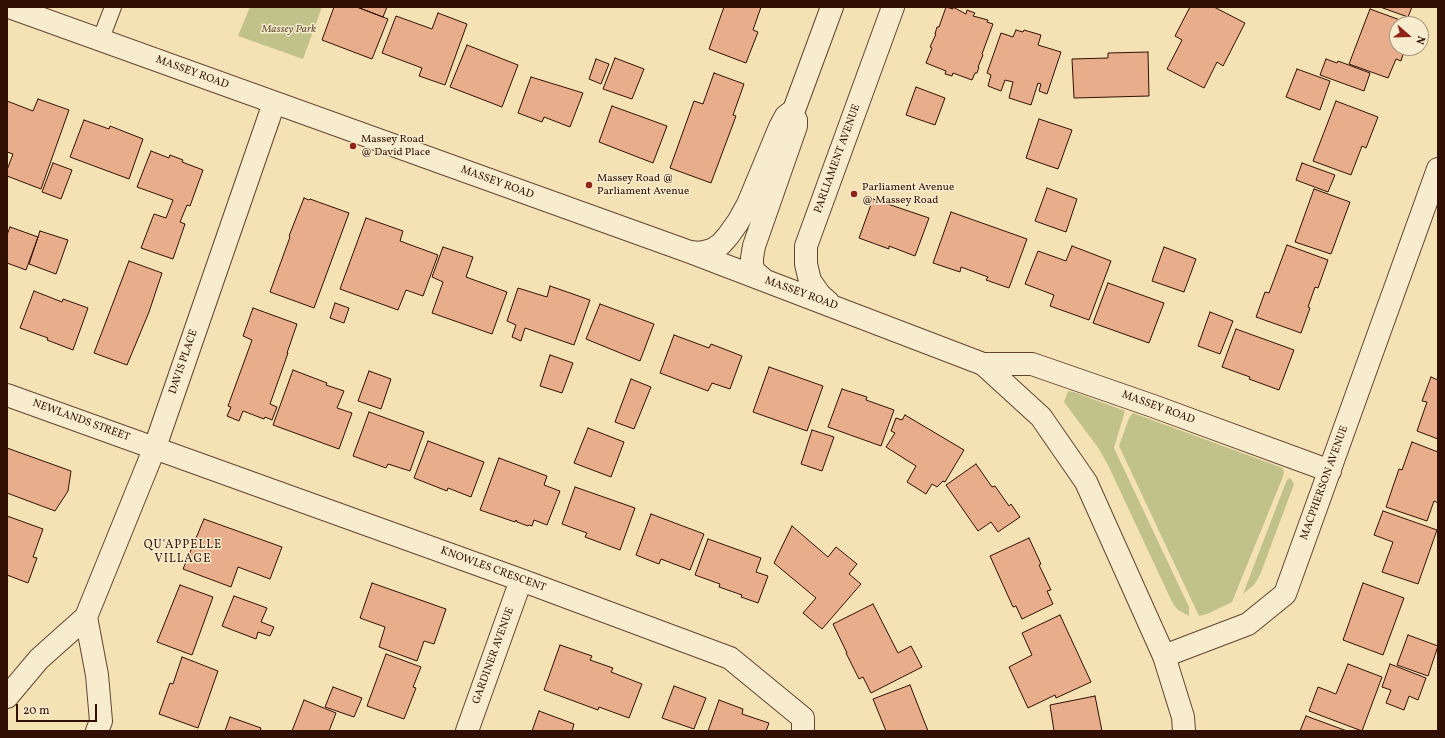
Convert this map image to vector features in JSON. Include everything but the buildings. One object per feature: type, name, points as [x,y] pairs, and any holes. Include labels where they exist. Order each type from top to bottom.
[{"type":"street","name":"MASSEY ROAD","points":[[9,7],[690,252],[983,364],[1032,364],[1153,406],[1330,471]]},
{"type":"street","points":[[806,246],[800,260],[791,272],[781,278],[768,281],[755,272],[752,267],[752,258],[761,222],[796,126],[794,110],[832,7]]},
{"type":"street","name":"PARLIAMENT AVENUE","points":[[833,306],[820,295],[810,281],[806,264],[806,246],[893,7]]},
{"type":"street","name":"DAVIS PLACE","points":[[7,698],[39,659],[86,617],[155,447],[274,103]]},
{"type":"street","points":[[690,252],[706,252],[720,244],[728,236],[748,204],[780,127],[786,116],[794,110]]},
{"type":"street","name":"MACPHERSON AVENUE","points":[[1164,656],[1248,624],[1285,594],[1438,169]]},
{"type":"street","name":"MASSEY ROAD","points":[[983,364],[1040,416],[1086,482],[1164,656]]},
{"type":"street","name":"NEWLANDS STREET","points":[[7,395],[155,447]]},
{"type":"street","name":"KNOWLES CRESCENT","points":[[155,447],[521,580],[730,658],[803,718],[803,731]]},
{"type":"street","name":"GARDINER AVENUE","points":[[467,731],[521,580]]},
{"type":"street","points":[[86,617],[97,675],[101,721],[97,731]]},
{"type":"street","points":[[1164,656],[1183,717],[1184,731]]},
{"type":"lane","points":[[100,41],[113,7]]},
{"type":"green space","name":"Massey Park","points":[[250,7],[322,7],[303,59],[238,36]]},
{"type":"green space","points":[[1068,391],[1125,411],[1114,448],[1189,607],[1189,616],[1178,610],[1173,604],[1108,465],[1099,449],[1064,402]]},
{"type":"green space","points":[[1133,413],[1283,468],[1284,473],[1282,479],[1232,602],[1207,614],[1199,616],[1119,446],[1129,418]]},
{"type":"green space","points":[[1289,478],[1294,484],[1260,575],[1254,585],[1243,594],[1286,482]]},
{"type":"place","name":"Massey Road @ David Place","points":[[353,146]]},
{"type":"place","name":"Massey Road @ Parliament Avenue","points":[[589,185]]},
{"type":"place","name":"Parliament Avenue @ Massey Road","points":[[854,194]]},
{"type":"district","name":"QU'APPELLE VILLAGE","points":[[183,553]]}]
